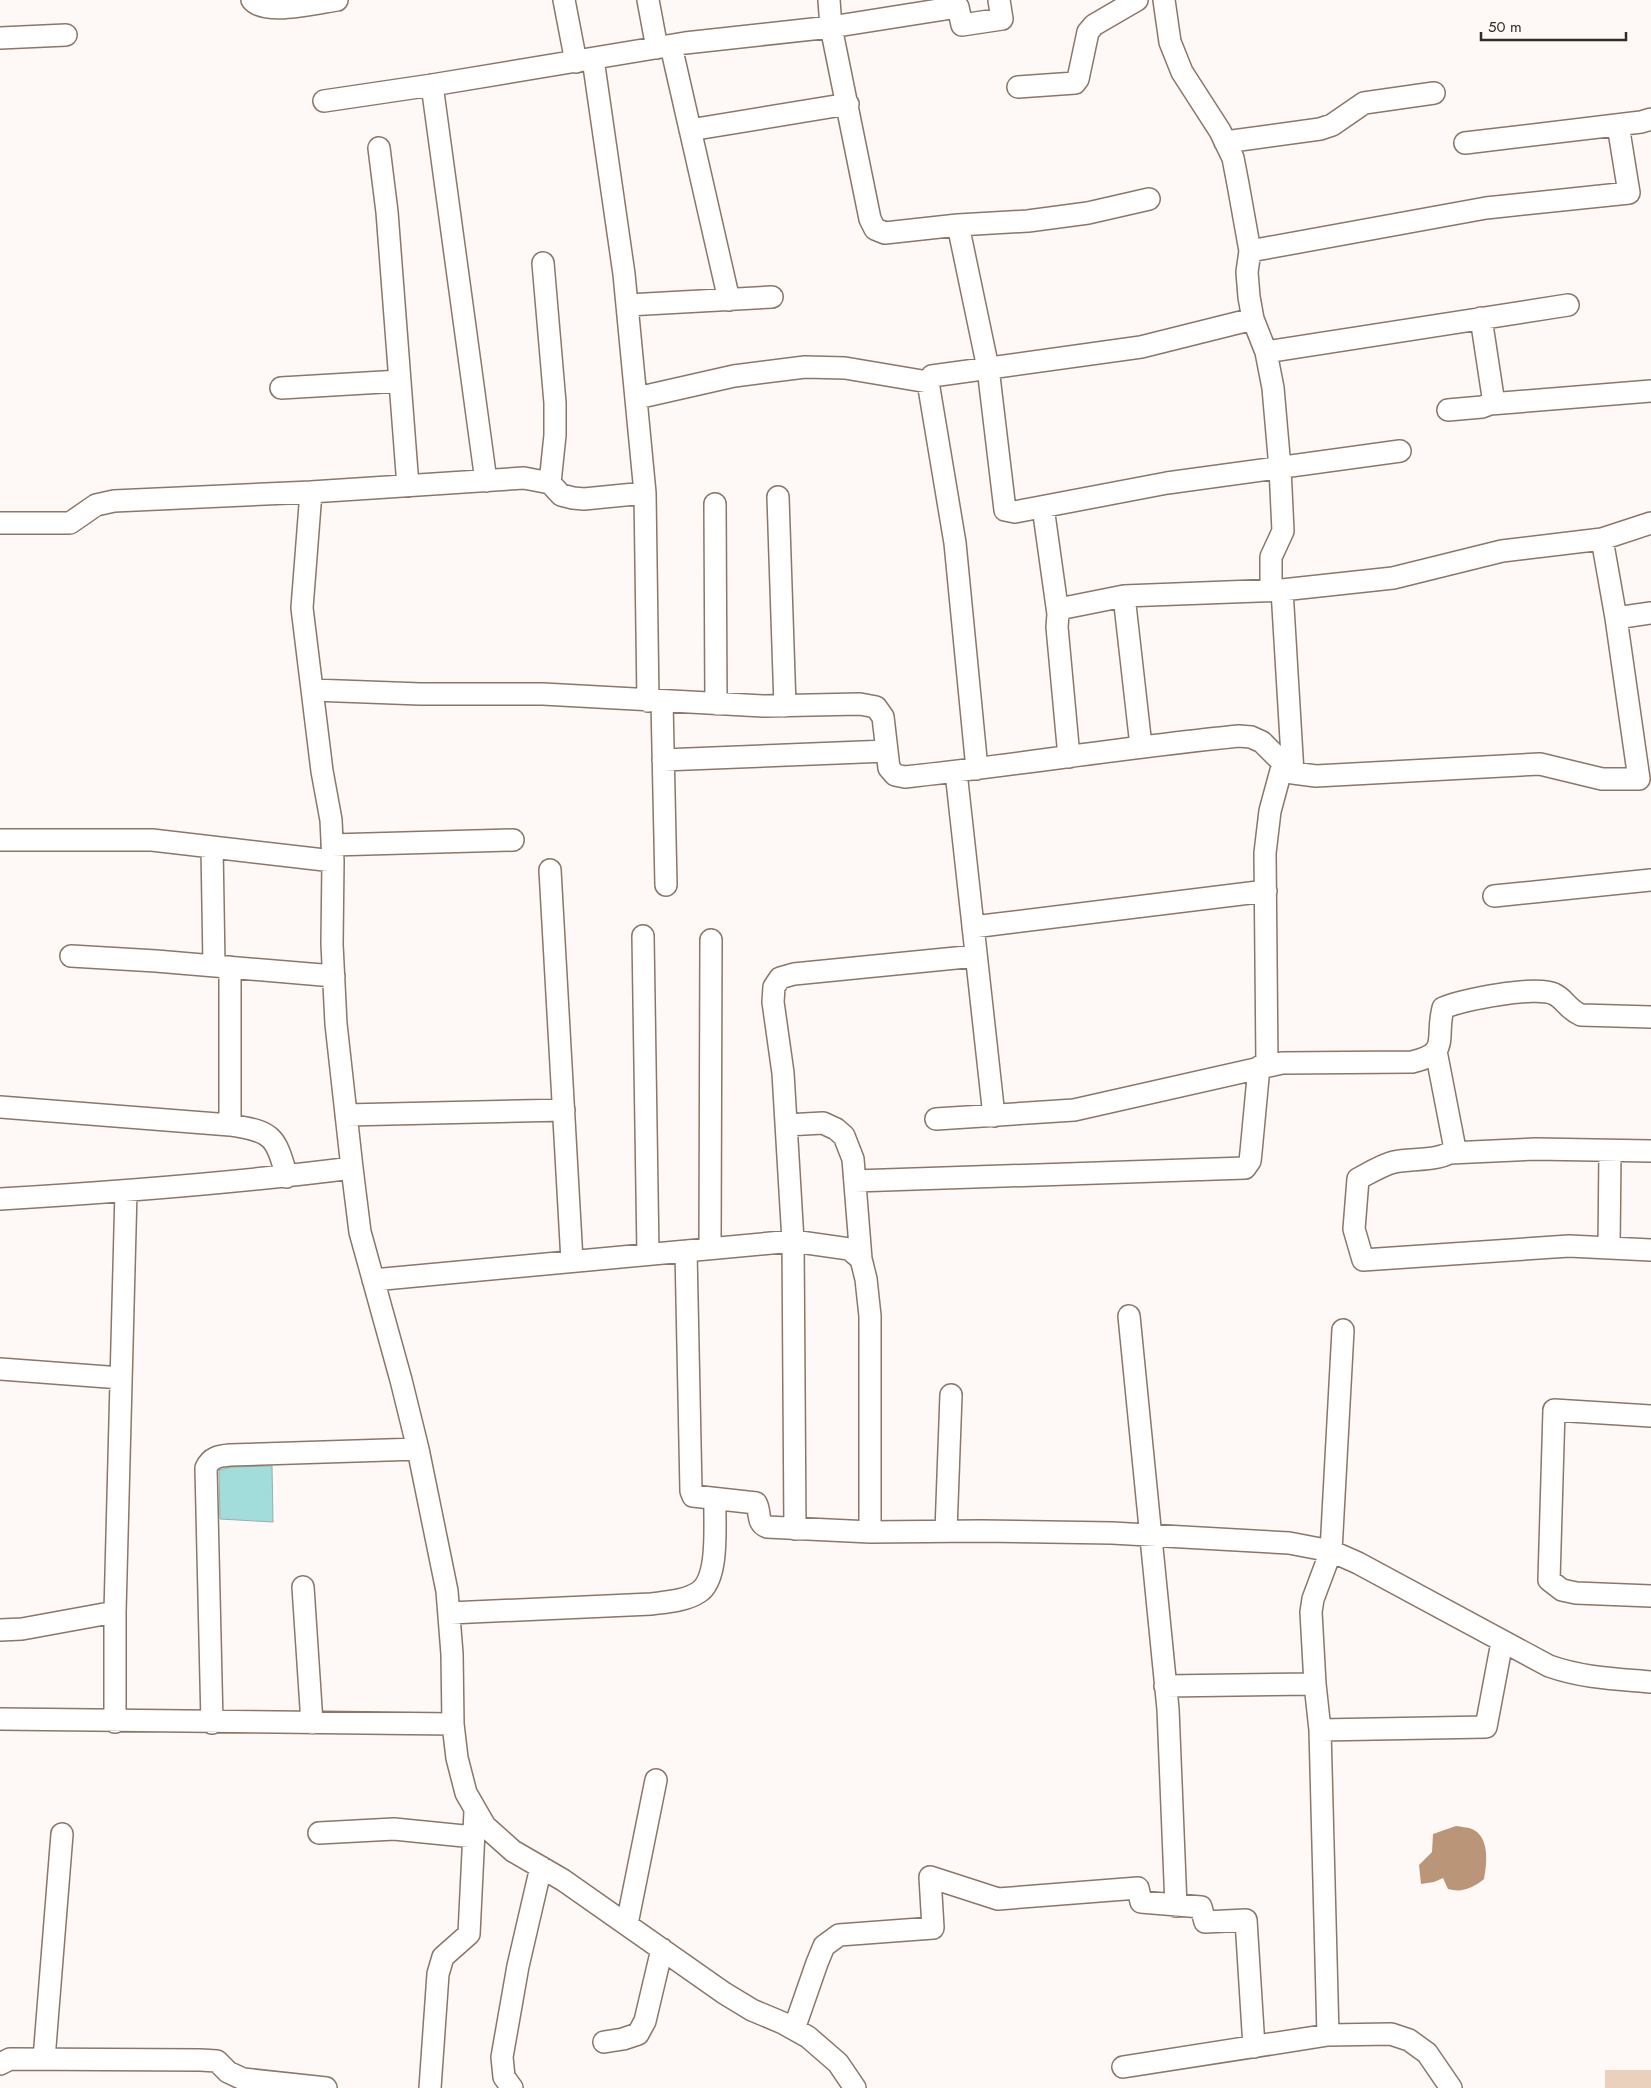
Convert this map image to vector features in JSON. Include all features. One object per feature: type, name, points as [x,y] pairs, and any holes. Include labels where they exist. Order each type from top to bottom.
[{"type":"street","points":[[252,0],[259,6],[271,9],[337,0]]},
{"type":"street","points":[[564,0],[584,60],[628,306],[645,493],[655,702],[663,760],[666,885]]},
{"type":"street","points":[[648,0],[690,130],[729,300]]},
{"type":"street","points":[[829,0],[832,27],[870,220],[875,229],[885,233],[958,225],[1028,221],[1078,215],[1149,199]]},
{"type":"street","points":[[324,101],[664,47],[832,27],[958,7],[962,25],[1002,19],[999,0]]},
{"type":"street","points":[[1018,87],[1076,83],[1088,32],[1094,25],[1138,0]]},
{"type":"street","points":[[855,1180],[1245,1168],[1250,1161],[1263,1066],[1267,834],[1270,812],[1288,768],[1277,590],[1271,557],[1283,531],[1280,468],[1273,388],[1266,352],[1253,318],[1248,297],[1247,272],[1250,252],[1233,158],[1182,72],[1170,42],[1164,0]]},
{"type":"street","points":[[0,38],[66,35]]},
{"type":"street","points":[[432,85],[486,480]]},
{"type":"street","points":[[1225,142],[1320,129],[1332,125],[1364,104],[1434,92]]},
{"type":"street","points":[[690,130],[848,104]]},
{"type":"street","points":[[1465,143],[1618,125],[1651,119]]},
{"type":"street","points":[[1250,252],[1486,208],[1629,192],[1618,125]]},
{"type":"street","points":[[378,148],[387,212],[408,486]]},
{"type":"street","points":[[958,225],[988,368],[1005,510],[1015,512],[1166,483],[1400,451]]},
{"type":"street","points":[[543,263],[555,403],[555,435],[550,483]]},
{"type":"street","points":[[628,306],[772,297]]},
{"type":"street","points":[[1266,352],[1568,305]]},
{"type":"street","points":[[977,769],[954,543],[928,382],[932,376],[1141,347],[1253,318]]},
{"type":"street","points":[[1481,318],[1492,386],[1493,397],[1490,404]]},
{"type":"street","points":[[637,398],[734,376],[804,367],[846,368],[928,382]]},
{"type":"street","points":[[281,388],[400,380]]},
{"type":"street","points":[[1448,410],[1482,407],[1490,404],[1651,391]]},
{"type":"street","points":[[0,523],[70,523],[96,505],[114,501],[311,492],[524,478],[550,483],[561,495],[573,498],[584,499],[645,493]]},
{"type":"street","points":[[311,492],[302,608],[322,771],[331,820],[333,853],[332,944],[336,1024],[352,1168],[360,1232],[418,1449],[447,1591],[450,1614],[453,1724],[460,1776],[466,1793],[485,1826],[513,1851],[563,1880],[724,1993],[752,2010],[808,2037],[838,2063],[847,2085]]},
{"type":"street","points":[[778,497],[785,706]]},
{"type":"street","points":[[715,504],[716,704]]},
{"type":"street","points":[[1043,507],[1058,614],[1057,627],[1069,757]]},
{"type":"street","points":[[1058,614],[1064,608],[1124,596],[1277,590],[1392,578],[1502,551],[1602,539],[1651,523]]},
{"type":"street","points":[[313,690],[420,694],[543,694],[655,702],[785,706],[860,704],[876,707],[884,717],[889,768],[895,775],[905,777],[956,772],[1141,746],[1251,737],[1262,742],[1288,768],[1316,776],[1540,764],[1602,779],[1645,778],[1602,539]]},
{"type":"street","points":[[1124,596],[1141,746]]},
{"type":"street","points":[[1616,618],[1651,613]]},
{"type":"street","points":[[663,760],[887,751]]},
{"type":"street","points":[[956,772],[994,1116]]},
{"type":"street","points":[[0,840],[152,840],[212,847],[333,853],[513,840]]},
{"type":"street","points":[[212,847],[222,966],[230,1125]]},
{"type":"street","points":[[550,870],[572,1262]]},
{"type":"street","points":[[1494,896],[1651,880]]},
{"type":"street","points":[[973,927],[1266,892]]},
{"type":"street","points":[[643,936],[648,1254]]},
{"type":"street","points":[[710,1248],[711,940]]},
{"type":"street","points":[[71,956],[334,976]]},
{"type":"street","points":[[795,1529],[793,1240],[783,1073],[773,1002],[774,988],[780,978],[794,974],[976,956]]},
{"type":"street","points":[[936,1119],[1074,1110],[1282,1063],[1412,1062],[1428,1058],[1436,1051],[1440,1043],[1443,1008],[1457,1002],[1540,991],[1554,994],[1571,1010],[1581,1015],[1651,1016]]},
{"type":"street","points":[[1436,1051],[1455,1148],[1450,1153]]},
{"type":"street","points":[[0,1107],[230,1125],[255,1129],[269,1136],[279,1147],[287,1176]]},
{"type":"street","points":[[346,1115],[564,1110]]},
{"type":"street","points":[[786,1125],[823,1123],[836,1129],[844,1136],[853,1159],[861,1259],[866,1279],[870,1316],[870,1532]]},
{"type":"street","points":[[1651,1151],[1536,1149],[1450,1153],[1437,1157],[1392,1162],[1358,1179],[1354,1228],[1363,1260],[1569,1246],[1651,1250]]},
{"type":"street","points":[[1610,1151],[1610,1248]]},
{"type":"street","points":[[0,1199],[126,1191],[352,1168]]},
{"type":"street","points":[[115,1722],[114,1612],[126,1191]]},
{"type":"street","points":[[373,1280],[793,1240],[849,1249],[861,1259]]},
{"type":"street","points":[[686,1251],[691,1491],[693,1496],[756,1503],[762,1525],[795,1529],[870,1532],[1103,1533],[1289,1543],[1331,1551],[1358,1562],[1549,1666],[1569,1673],[1651,1682]]},
{"type":"street","points":[[1129,1316],[1165,1686],[1176,1906]]},
{"type":"street","points":[[1328,2035],[1320,1730],[1311,1612],[1315,1592],[1331,1551],[1343,1330]]},
{"type":"street","points":[[0,1369],[121,1378]]},
{"type":"street","points":[[946,1531],[951,1395]]},
{"type":"street","points":[[1651,1416],[1554,1410],[1549,1580],[1562,1590],[1576,1593],[1651,1596]]},
{"type":"street","points":[[212,1723],[206,1468],[209,1461],[218,1456],[230,1455],[418,1449]]},
{"type":"street","points":[[450,1614],[650,1604],[680,1599],[699,1591],[708,1582],[714,1555],[715,1499]]},
{"type":"street","points":[[303,1587],[312,1723]]},
{"type":"street","points":[[0,1630],[22,1629],[114,1612]]},
{"type":"street","points":[[1320,1730],[1486,1727],[1502,1642]]},
{"type":"street","points":[[1165,1686],[1315,1684]]},
{"type":"street","points":[[0,1719],[115,1722],[453,1724]]},
{"type":"street","points":[[626,1924],[656,1780]]},
{"type":"street","points":[[430,2088],[438,1974],[444,1957],[468,1934],[475,1811]]},
{"type":"street","points":[[319,1833],[394,1829],[474,1837]]},
{"type":"street","points":[[44,2059],[62,1834]]},
{"type":"street","points":[[512,2088],[504,2076],[502,2057],[518,1966],[541,1867]]},
{"type":"street","points":[[794,2029],[824,1946],[840,1935],[933,1928],[930,1877],[998,1899],[1138,1888],[1141,1902],[1176,1906],[1201,1906],[1204,1922],[1246,1920],[1254,2047]]},
{"type":"street","points":[[604,2042],[638,2034],[645,2022],[662,1949]]},
{"type":"street","points":[[1123,2067],[1328,2035],[1391,2034],[1409,2040],[1427,2053],[1451,2088]]},
{"type":"street","points":[[0,2064],[10,2059],[200,2060],[217,2062],[228,2080],[242,2079],[326,2088]]},
{"type":"shaded area","points":[[1456,1826],[1472,1829],[1482,1838],[1486,1851],[1484,1879],[1476,1885],[1463,1890],[1448,1889],[1443,1878],[1421,1884],[1419,1865],[1432,1852],[1433,1834]]},
{"type":"shaded area","points":[[1605,2070],[1651,2070],[1651,2088],[1605,2088]]},
{"type":"building","points":[[272,1466],[273,1522],[220,1519],[219,1470],[231,1467]]}]
